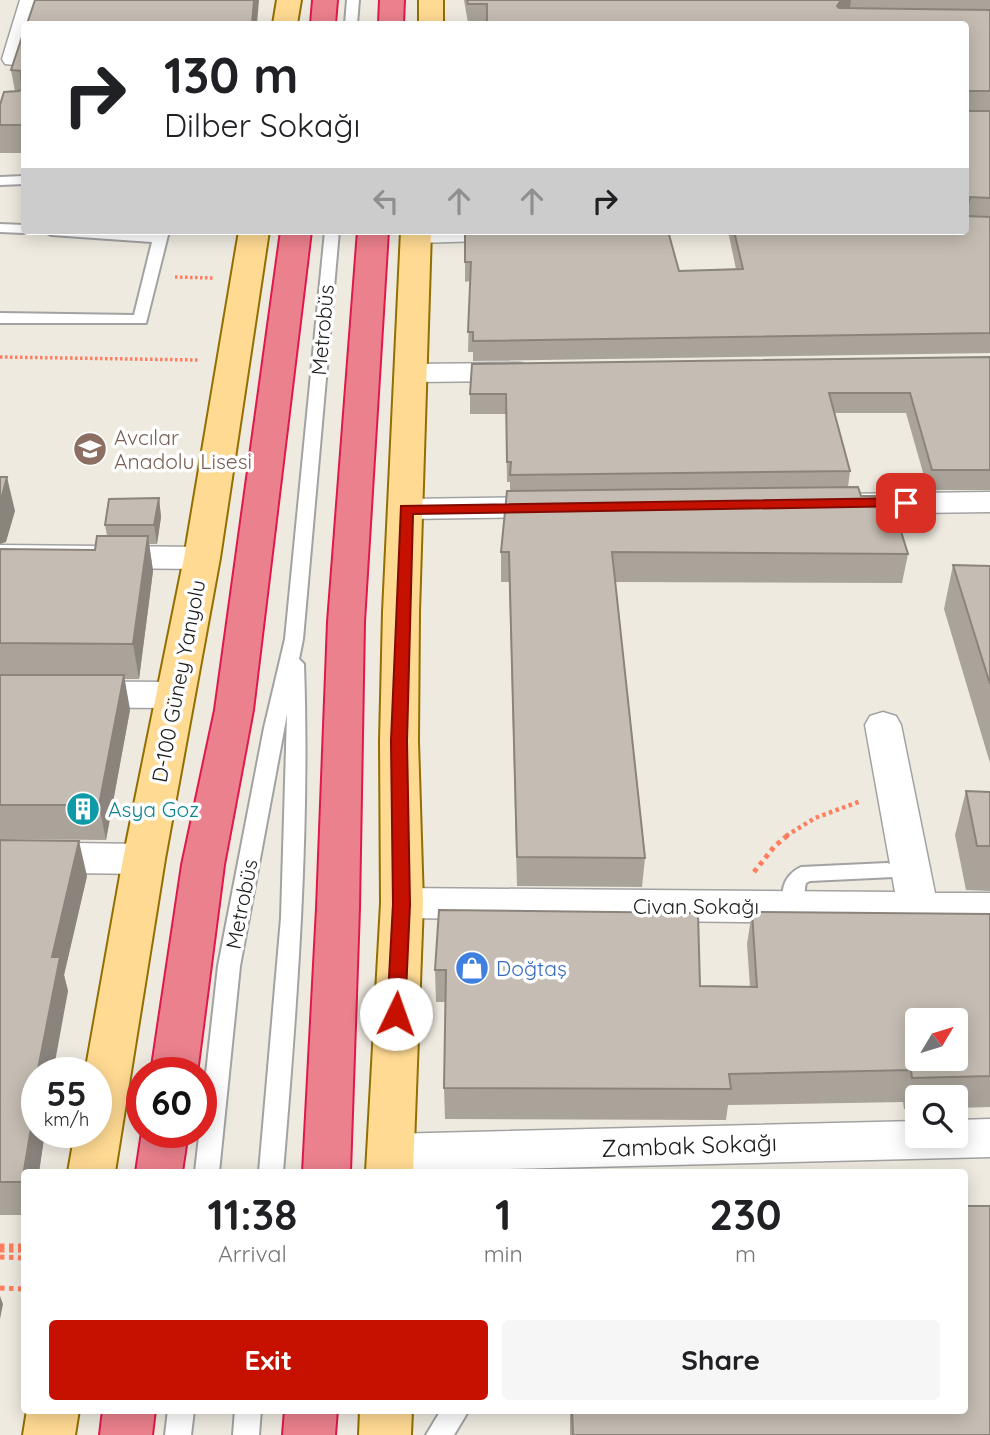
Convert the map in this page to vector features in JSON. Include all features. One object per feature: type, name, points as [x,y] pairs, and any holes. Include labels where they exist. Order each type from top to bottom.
[{"type":"highway","points":[[323,21],[325,0]]},
{"type":"highway","points":[[391,21],[392,0]]},
{"type":"highway","points":[[176,1057],[203,865],[234,710],[295,235]]},
{"type":"highway","points":[[326,1169],[338,908],[346,622],[373,235]]},
{"type":"highway","points":[[159,1169],[163,1148]]},
{"type":"highway","points":[[126,1435],[129,1414]]},
{"type":"highway","points":[[309,1435],[311,1414]]},
{"type":"main road","points":[[286,21],[289,0]]},
{"type":"main road","points":[[431,0],[431,21]]},
{"type":"main road","name":"D-100 Güney Yanyolu","points":[[92,1169],[144,859],[202,558],[253,235]]},
{"type":"main road","points":[[389,1163],[402,904],[399,741],[416,235]]},
{"type":"main road","points":[[49,1435],[52,1414]]},
{"type":"main road","points":[[385,1435],[386,1414]]},
{"type":"street","points":[[21,21],[14,59],[21,59]]},
{"type":"street","points":[[412,373],[549,371]]},
{"type":"street","points":[[809,504],[990,502]]},
{"type":"street","points":[[406,509],[587,507]]},
{"type":"street","points":[[0,556],[202,558]]},
{"type":"street","points":[[0,694],[175,695]]},
{"type":"street","points":[[883,725],[919,908]]},
{"type":"street","points":[[0,857],[144,859]]},
{"type":"street","name":"Civan Sokağı","points":[[402,904],[990,909]]},
{"type":"street","name":"Zambak Sokağı","points":[[389,1163],[472,1162],[990,1138]]},
{"type":"lane","points":[[351,21],[353,0]]},
{"type":"lane","points":[[0,181],[21,180]]},
{"type":"lane","points":[[0,228],[21,229]]},
{"type":"lane","points":[[0,318],[141,320],[162,235]]},
{"type":"lane","name":"Metrobüs","points":[[207,1169],[229,966],[274,728],[294,639],[331,235]]},
{"type":"lane","name":"Metrobüs","points":[[271,1169],[288,988],[298,727],[294,639]]},
{"type":"lane","points":[[795,907],[793,892],[797,877],[808,873],[887,871]]},
{"type":"lane","points":[[178,1435],[181,1414]]},
{"type":"lane","points":[[246,1435],[248,1414]]},
{"type":"lane","points":[[439,1435],[453,1414]]},
{"type":"path","points":[[151,277],[213,278]]},
{"type":"path","points":[[0,358],[198,360]]},
{"type":"path","points":[[749,906],[750,878],[761,860],[785,839],[817,815],[857,802],[897,795]]},
{"type":"path","points":[[0,1248],[21,1248]]},
{"type":"path","points":[[0,1257],[21,1258]]},
{"type":"path","points":[[0,1288],[21,1289]]},
{"type":"building","points":[[35,0],[254,0],[252,21],[28,21]]},
{"type":"building","points":[[467,0],[841,0],[837,6],[839,8],[990,10],[990,91],[969,91],[969,21],[487,21],[487,4],[468,4]]},
{"type":"building","points":[[21,40],[21,71],[11,70]]},
{"type":"building","points":[[21,90],[21,125],[0,125],[0,105],[4,92]]},
{"type":"building","points":[[969,111],[990,111],[990,198],[970,197],[969,201]]},
{"type":"building","points":[[969,216],[990,217],[990,333],[473,341],[473,332],[468,332],[471,262],[465,262],[465,235],[669,235],[679,271],[743,269],[735,235],[969,235]]},
{"type":"building","points":[[990,357],[990,470],[932,470],[910,393],[829,393],[850,471],[510,475],[511,462],[507,462],[506,394],[470,394],[472,364]]},
{"type":"building","points":[[0,477],[7,477],[0,503]]},
{"type":"building","points":[[858,487],[861,496],[890,496],[908,554],[612,552],[645,858],[517,857],[509,552],[501,552],[507,491]]},
{"type":"building","points":[[159,498],[154,525],[105,525],[109,499]]},
{"type":"building","points":[[97,536],[148,536],[133,644],[0,643],[0,549],[95,550]]},
{"type":"building","points":[[953,565],[990,566],[990,684]]},
{"type":"building","points":[[0,675],[124,675],[99,805],[0,805]]},
{"type":"building","points":[[966,791],[990,792],[990,846],[977,846]]},
{"type":"building","points":[[0,840],[79,841],[52,957],[60,957],[40,1057],[21,1057],[21,1148],[28,1148],[24,1169],[21,1169],[21,1182],[0,1182]]},
{"type":"building","points":[[439,910],[698,913],[700,986],[757,987],[752,912],[990,914],[990,1076],[912,1078],[911,1071],[968,1071],[968,1008],[905,1008],[905,1070],[729,1074],[731,1089],[444,1088],[446,970],[435,970]]},
{"type":"building","points":[[968,1206],[990,1206],[990,1435],[573,1435],[572,1414],[968,1414]]},
{"type":"place","name":"Avcılar Anadolu Lisesi","points":[[90,449]]},
{"type":"place","name":"Asya Goz","points":[[83,809]]},
{"type":"place","name":"Doğtaş","points":[[472,968]]},
{"type":"route","points":[[396,1014],[402,904],[399,741],[406,509],[906,503]]}]
